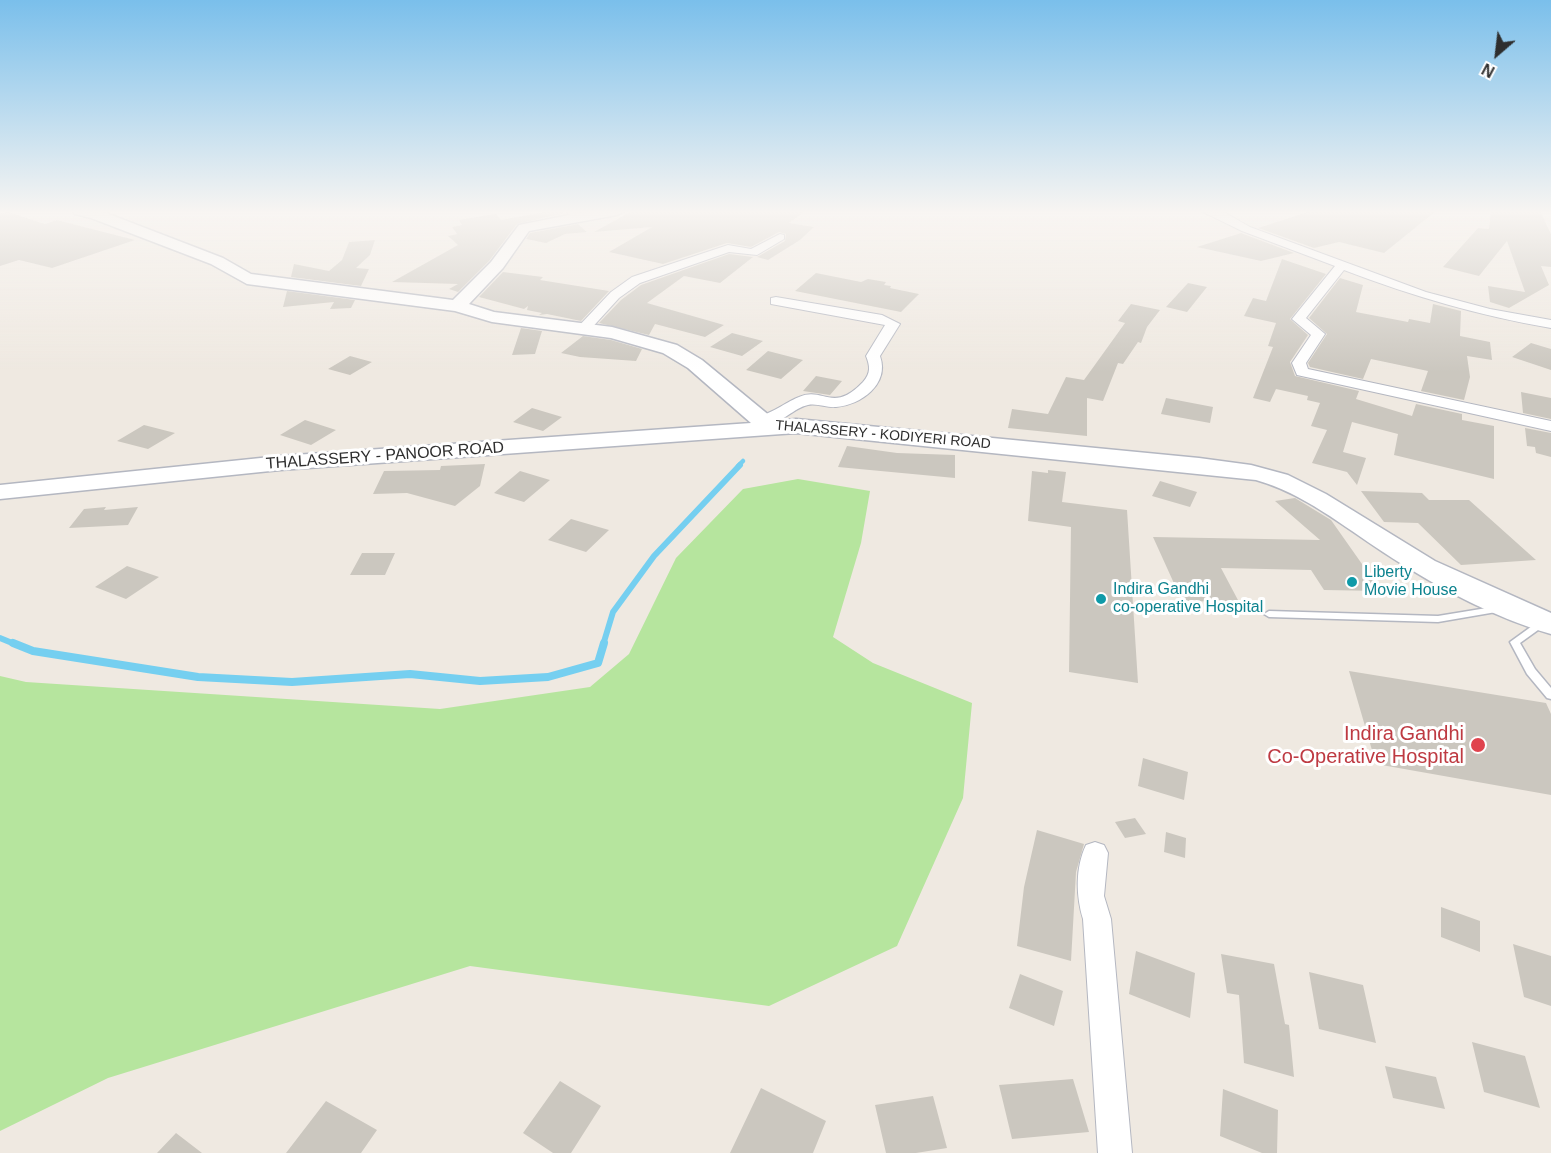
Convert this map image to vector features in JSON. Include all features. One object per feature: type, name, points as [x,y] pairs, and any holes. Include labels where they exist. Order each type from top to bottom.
[{"type":"main road","name":"THALASSERY - KODIYERI ROAD","points":[[223,265],[247,279],[457,306],[492,317],[612,333],[670,349],[695,364],[766,424],[1199,465],[1280,480],[1310,495],[1426,567],[1511,608],[1548,622]]},
{"type":"main road","points":[[457,306],[497,265]]},
{"type":"main road","name":"THALASSERY - PANOOR ROAD","points":[[0,492],[280,463],[695,435],[766,424]]},
{"type":"street","points":[[583,329],[615,295],[636,280],[680,265]]},
{"type":"street","points":[[1551,324],[1452,304],[1342,265],[1299,319],[1318,334],[1299,363],[1302,372],[1551,426]]},
{"type":"street","points":[[766,424],[804,400],[835,403],[856,398],[874,378],[877,367],[873,356],[893,324],[882,320],[776,301]]},
{"type":"street","points":[[1095,853],[1090,896],[1097,919],[1114,1153]]},
{"type":"lane","points":[[1269,614],[1438,619],[1511,608]]},
{"type":"lane","points":[[1548,622],[1515,642],[1531,672],[1551,695]]},
{"type":"green space","points":[[798,479],[870,491],[861,543],[833,637],[873,663],[972,703],[963,798],[897,946],[769,1006],[470,966],[108,1078],[0,1131],[0,676],[26,682],[440,709],[590,687],[629,654],[676,558],[743,489]]},
{"type":"building","points":[[39,265],[61,265],[52,268]]},
{"type":"building","points":[[294,265],[329,271],[336,265],[359,265],[356,268],[369,269],[361,286],[291,277]]},
{"type":"building","points":[[423,265],[485,265],[458,292],[449,289],[458,284],[392,282]]},
{"type":"building","points":[[698,265],[743,265],[720,283],[684,276],[647,303],[724,325],[705,337],[655,324],[649,335],[599,323],[621,300],[641,285]]},
{"type":"building","points":[[1280,265],[1299,265],[1326,274],[1290,319],[1308,335],[1290,362],[1295,376],[1359,391],[1356,399],[1412,416],[1416,404],[1462,414],[1462,420],[1494,426],[1494,479],[1394,455],[1398,434],[1352,422],[1343,452],[1366,458],[1357,485],[1347,472],[1312,463],[1327,430],[1311,426],[1320,403],[1307,400],[1308,396],[1276,389],[1270,402],[1253,398],[1273,347],[1268,346],[1276,323],[1244,316],[1253,298],[1266,301]]},
{"type":"building","points":[[1445,265],[1488,265],[1479,276],[1443,267]]},
{"type":"building","points":[[1515,265],[1551,265],[1551,267],[1541,266],[1549,285],[1509,308],[1490,302],[1488,286],[1525,292]]},
{"type":"building","points":[[503,272],[543,277],[540,280],[609,291],[581,321],[547,314],[539,315],[542,313],[527,310],[528,306],[524,309],[479,297]]},
{"type":"building","points":[[816,273],[861,282],[868,279],[886,282],[884,285],[891,286],[890,288],[919,294],[901,312],[795,291]]},
{"type":"building","points":[[1340,278],[1363,285],[1356,312],[1408,322],[1409,319],[1430,323],[1433,304],[1461,311],[1460,336],[1490,342],[1492,360],[1467,356],[1470,377],[1464,400],[1421,391],[1428,371],[1371,359],[1363,379],[1310,367],[1308,363],[1327,334],[1309,318]]},
{"type":"building","points":[[1188,283],[1207,287],[1187,312],[1166,307]]},
{"type":"building","points":[[287,291],[355,300],[351,308],[330,309],[334,302],[283,307]]},
{"type":"building","points":[[1131,304],[1160,310],[1147,327],[1141,343],[1138,342],[1123,364],[1118,363],[1103,401],[1087,398],[1087,436],[1008,428],[1012,409],[1048,414],[1066,377],[1084,380],[1125,323],[1118,321]]},
{"type":"building","points":[[521,328],[542,331],[535,354],[512,355]]},
{"type":"building","points":[[732,333],[763,341],[742,356],[710,347]]},
{"type":"building","points":[[583,336],[611,340],[642,349],[636,361],[580,357],[561,353]]},
{"type":"building","points":[[1531,343],[1551,349],[1551,370],[1512,357]]},
{"type":"building","points":[[768,351],[803,360],[781,379],[746,370]]},
{"type":"building","points":[[350,356],[372,362],[350,375],[328,369]]},
{"type":"building","points":[[816,376],[842,381],[830,395],[803,391]]},
{"type":"building","points":[[1521,392],[1551,398],[1551,419],[1523,413]]},
{"type":"building","points":[[1166,398],[1213,407],[1210,423],[1161,414]]},
{"type":"building","points":[[532,408],[562,417],[543,431],[513,422]]},
{"type":"building","points":[[305,420],[336,430],[311,445],[280,435]]},
{"type":"building","points":[[144,425],[175,433],[148,449],[117,441]]},
{"type":"building","points":[[1525,428],[1551,433],[1551,457],[1536,453],[1535,447],[1527,446]]},
{"type":"building","points":[[847,446],[897,453],[955,455],[955,478],[838,467]]},
{"type":"building","points":[[485,464],[480,486],[455,506],[407,493],[373,494],[384,471],[440,470],[441,466]]},
{"type":"building","name":"Indira Gandhi co-operative Hospital","points":[[1048,470],[1066,472],[1062,502],[1127,510],[1138,683],[1069,672],[1071,527],[1028,521],[1032,471],[1048,473]]},
{"type":"building","points":[[520,471],[550,480],[524,502],[494,493]]},
{"type":"building","points":[[1160,481],[1197,492],[1190,507],[1152,496]]},
{"type":"building","points":[[1361,491],[1422,493],[1429,500],[1469,500],[1536,560],[1461,565],[1418,523],[1384,522]]},
{"type":"building","points":[[1295,498],[1331,520],[1381,591],[1324,590],[1311,570],[1221,568],[1239,602],[1182,601],[1153,537],[1320,540],[1275,501]]},
{"type":"building","points":[[106,507],[104,510],[138,507],[128,525],[69,528],[84,509]]},
{"type":"building","points":[[571,519],[609,530],[586,552],[548,540]]},
{"type":"building","points":[[362,553],[395,553],[385,575],[350,575]]},
{"type":"building","points":[[127,566],[159,577],[126,599],[95,587]]},
{"type":"building","points":[[1349,671],[1546,703],[1551,714],[1551,795],[1376,764]]},
{"type":"building","points":[[1143,758],[1188,772],[1184,800],[1138,786]]},
{"type":"building","points":[[1135,818],[1146,834],[1125,838],[1115,822]]},
{"type":"building","points":[[1037,830],[1084,844],[1076,872],[1071,961],[1017,946],[1024,887]]},
{"type":"building","points":[[1166,832],[1186,838],[1185,858],[1164,852]]},
{"type":"building","points":[[1441,907],[1480,921],[1480,952],[1441,937]]},
{"type":"building","points":[[1513,944],[1551,956],[1551,1006],[1524,997]]},
{"type":"building","points":[[1136,951],[1195,973],[1190,1018],[1129,994]]},
{"type":"building","points":[[1221,954],[1274,964],[1285,1024],[1289,1025],[1294,1077],[1244,1063],[1239,995],[1227,993]]},
{"type":"building","points":[[1309,972],[1363,985],[1376,1043],[1319,1029]]},
{"type":"building","points":[[1020,974],[1063,991],[1054,1026],[1009,1008]]},
{"type":"building","points":[[1472,1042],[1525,1056],[1540,1108],[1484,1092]]},
{"type":"building","points":[[1385,1066],[1436,1077],[1445,1109],[1393,1098]]},
{"type":"building","points":[[1073,1079],[1089,1132],[1012,1139],[999,1085]]},
{"type":"building","points":[[560,1081],[601,1106],[571,1153],[553,1153],[523,1133]]},
{"type":"building","points":[[761,1088],[826,1121],[813,1153],[730,1153]]},
{"type":"building","points":[[1223,1089],[1278,1110],[1277,1153],[1262,1153],[1220,1136]]},
{"type":"building","points":[[933,1096],[947,1148],[916,1153],[886,1153],[875,1105]]},
{"type":"building","points":[[326,1101],[377,1130],[361,1153],[286,1153]]},
{"type":"building","points":[[176,1133],[202,1153],[157,1153]]},
{"type":"waterway","points":[[738,466],[743,461]]},
{"type":"waterway","points":[[603,645],[613,612],[654,556],[740,465]]},
{"type":"waterway","points":[[0,638],[17,645]]},
{"type":"waterway","points":[[13,643],[33,651],[198,677],[292,682],[410,674],[480,681],[548,677],[598,663],[604,643]]},
{"type":"place","name":"Liberty Movie House","points":[[1352,582]]},
{"type":"place","name":"Indira Gandhi co-operative Hospital","points":[[1101,599]]},
{"type":"place","name":"Indira Gandhi Co-Operative Hospital","points":[[1478,745]]}]
